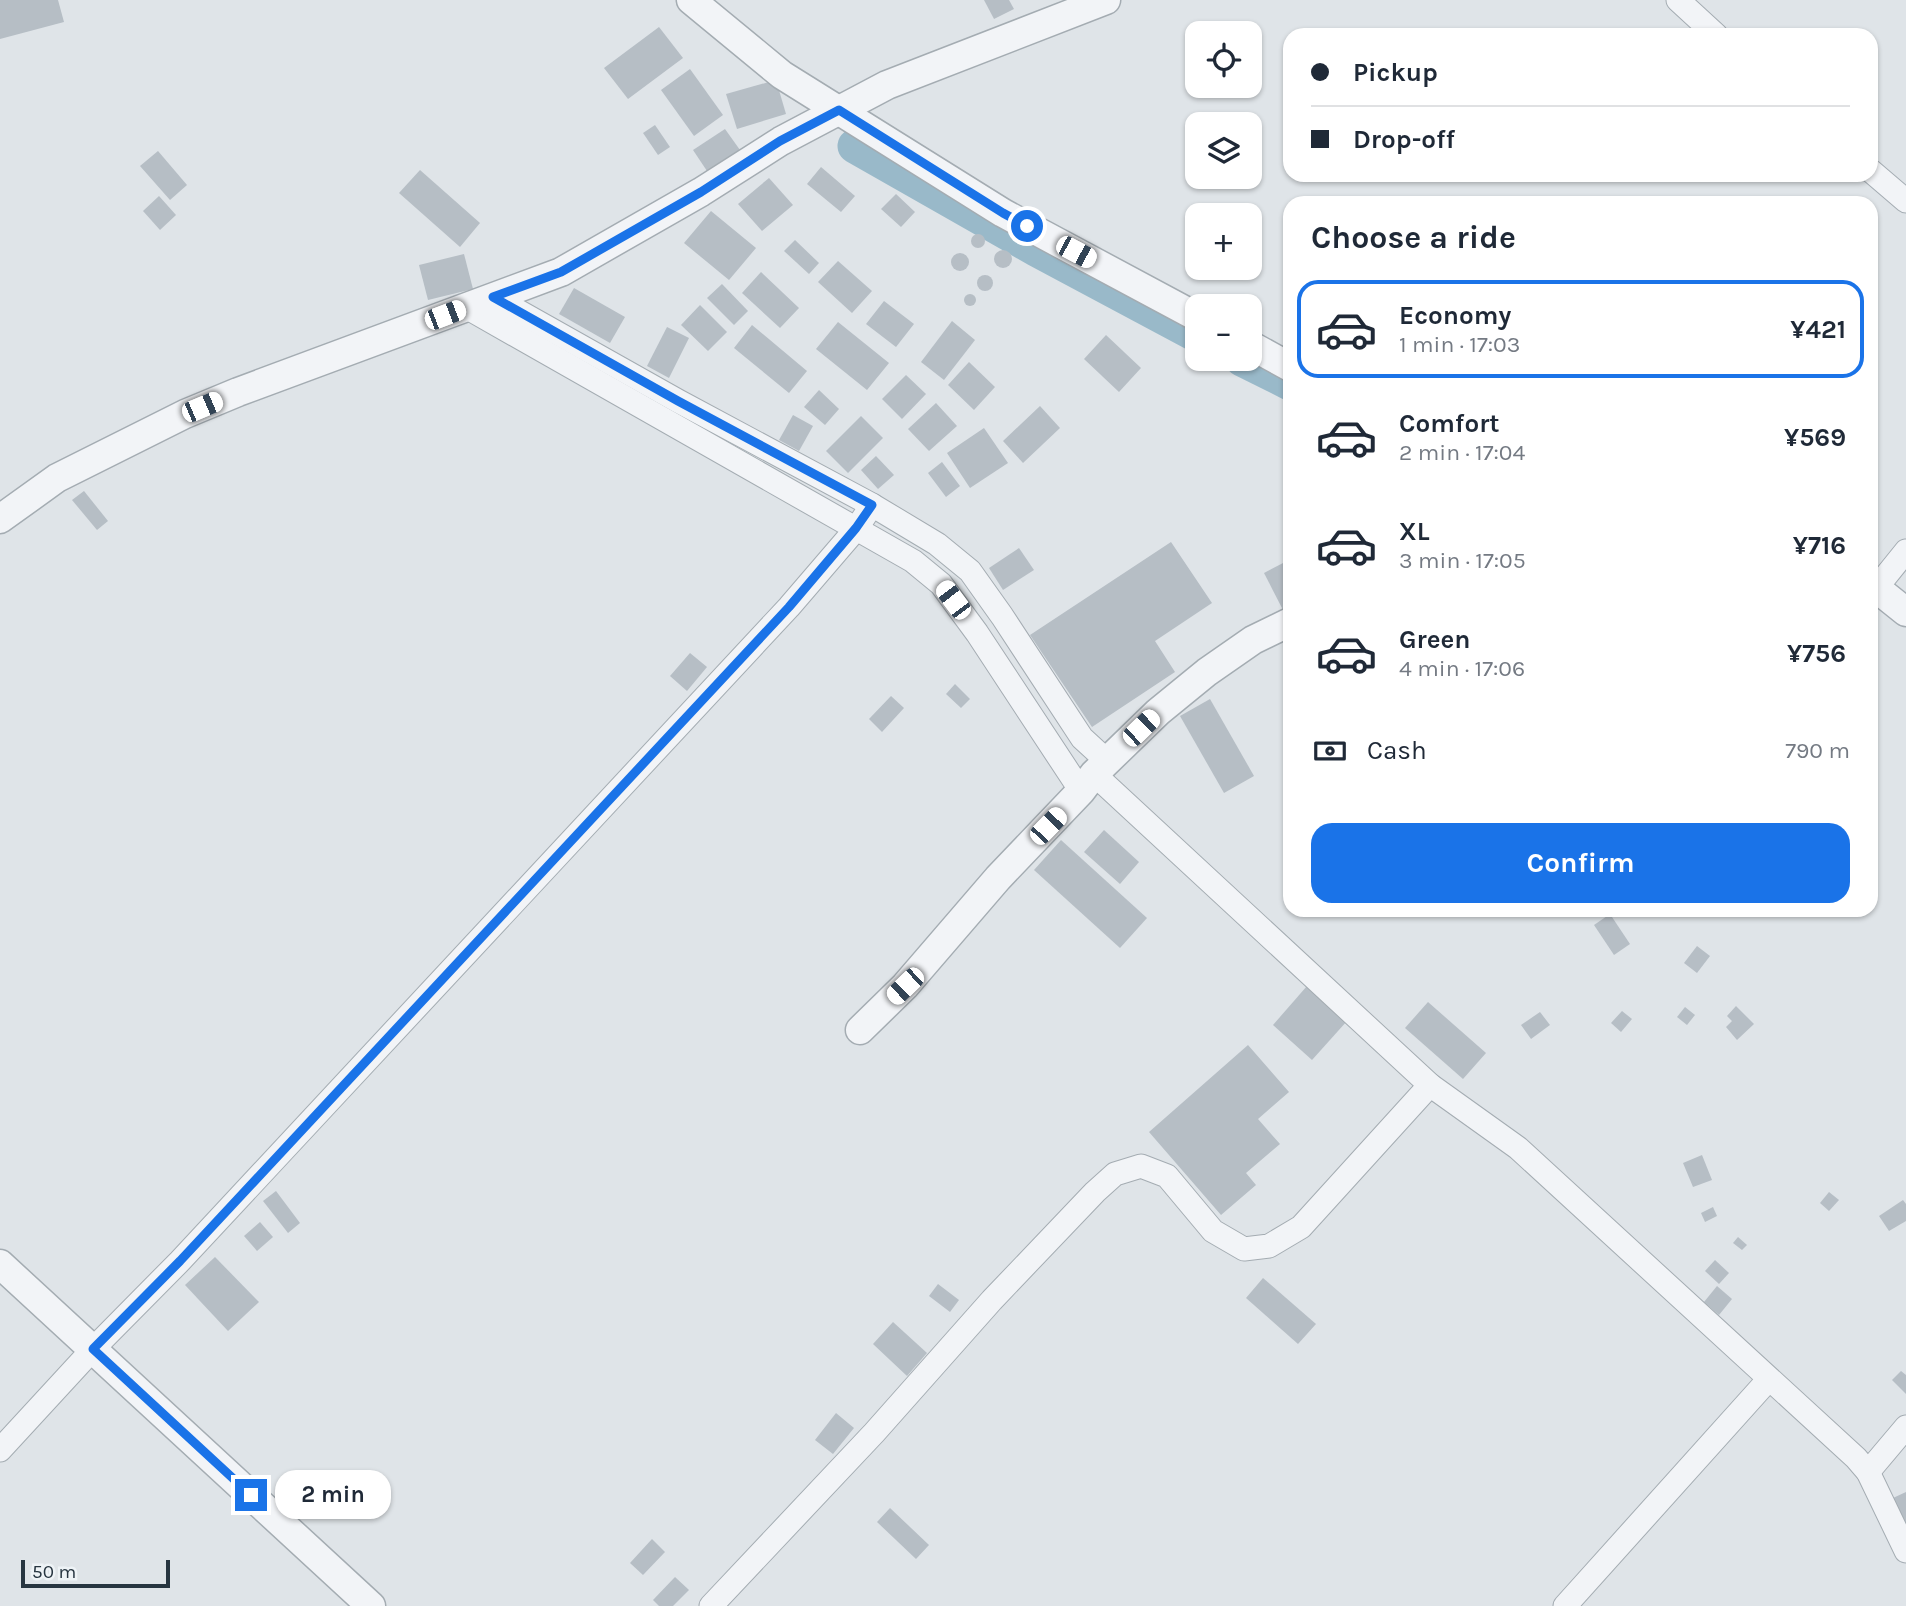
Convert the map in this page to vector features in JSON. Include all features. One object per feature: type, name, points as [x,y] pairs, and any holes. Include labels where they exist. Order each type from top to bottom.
[{"type":"street","points":[[691,0],[782,75],[1003,213],[1185,311]]},
{"type":"street","points":[[0,519],[57,478],[185,414],[561,272],[701,192],[780,141],[887,85],[1106,0]]},
{"type":"street","points":[[1678,0],[1708,28]]},
{"type":"street","points":[[1878,177],[1906,201]]},
{"type":"street","points":[[493,297],[678,401],[872,505],[937,544],[970,571],[1002,616],[1083,737],[1094,775]]},
{"type":"street","points":[[466,307],[913,561],[941,584],[977,633],[1094,775],[1430,1085],[1518,1148],[1856,1458],[1868,1472],[1906,1551]]},
{"type":"street","points":[[1262,352],[1283,363]]},
{"type":"street","points":[[0,1450],[780,618],[856,528],[872,505]]},
{"type":"street","points":[[1878,581],[1906,551]]},
{"type":"street","points":[[1878,588],[1906,612]]},
{"type":"street","points":[[859,1030],[905,986],[998,878],[1094,775],[1158,712],[1207,672],[1253,640],[1283,625]]},
{"type":"street","points":[[711,1606],[874,1433],[992,1300],[1115,1174],[1141,1166],[1167,1176],[1213,1231],[1244,1249],[1269,1247],[1301,1227],[1430,1085]]},
{"type":"street","points":[[0,1264],[371,1606]]},
{"type":"street","points":[[1565,1606],[1769,1379]]},
{"type":"street","points":[[1868,1472],[1906,1427]]},
{"type":"building","points":[[0,0],[58,0],[64,22],[0,39]]},
{"type":"building","points":[[984,0],[1009,0],[1014,9],[994,19]]},
{"type":"building","points":[[659,27],[683,58],[628,99],[604,68]]},
{"type":"building","points":[[690,69],[723,115],[694,136],[661,90]]},
{"type":"building","points":[[776,80],[786,114],[737,129],[726,94]]},
{"type":"building","points":[[655,125],[670,147],[658,155],[643,133]]},
{"type":"building","points":[[725,129],[740,150],[707,171],[693,150]]},
{"type":"building","points":[[158,151],[187,185],[170,200],[140,166]]},
{"type":"building","points":[[821,167],[855,196],[841,212],[807,184]]},
{"type":"building","points":[[420,170],[480,223],[460,247],[399,193]]},
{"type":"building","points":[[769,178],[793,205],[762,231],[738,204]]},
{"type":"building","points":[[896,194],[915,212],[901,227],[881,209]]},
{"type":"building","points":[[159,196],[176,215],[160,230],[143,211]]},
{"type":"building","points":[[711,211],[756,248],[729,280],[684,243]]},
{"type":"building","points":[[975,234],[981,234],[985,241],[981,248],[975,248],[971,244],[971,238]]},
{"type":"building","points":[[795,240],[819,263],[809,274],[784,251]]},
{"type":"building","points":[[1003,250],[1009,253],[1012,259],[1009,265],[1003,268],[997,265],[994,259],[997,253]]},
{"type":"building","points":[[960,253],[966,256],[969,262],[966,268],[960,271],[954,268],[951,262],[954,256]]},
{"type":"building","points":[[464,254],[473,289],[428,300],[419,265]]},
{"type":"building","points":[[838,261],[872,291],[852,313],[818,282]]},
{"type":"building","points":[[761,272],[799,308],[780,328],[742,293]]},
{"type":"building","points":[[982,275],[988,275],[993,283],[991,289],[982,291],[977,286],[977,280]]},
{"type":"building","points":[[722,284],[748,311],[734,325],[707,298]]},
{"type":"building","points":[[574,288],[625,317],[610,343],[559,314]]},
{"type":"building","points":[[970,294],[976,300],[970,306],[964,300]]},
{"type":"building","points":[[884,301],[914,324],[896,347],[866,324]]},
{"type":"building","points":[[700,305],[727,332],[708,351],[681,325]]},
{"type":"building","points":[[952,321],[975,340],[944,380],[921,362]]},
{"type":"building","points":[[838,322],[889,363],[867,390],[816,349]]},
{"type":"building","points":[[752,325],[807,371],[789,393],[734,348]]},
{"type":"building","points":[[667,327],[689,338],[669,378],[647,366]]},
{"type":"building","points":[[1106,335],[1141,368],[1119,392],[1084,359]]},
{"type":"building","points":[[969,362],[995,387],[974,410],[948,385]]},
{"type":"building","points":[[906,375],[926,394],[902,419],[882,399]]},
{"type":"building","points":[[819,390],[839,409],[825,425],[804,407]]},
{"type":"building","points":[[936,403],[957,426],[929,451],[908,429]]},
{"type":"building","points":[[1040,406],[1060,428],[1023,463],[1003,441]]},
{"type":"building","points":[[793,415],[813,426],[799,451],[779,440]]},
{"type":"building","points":[[861,416],[883,438],[848,473],[826,451]]},
{"type":"building","points":[[984,428],[1008,463],[970,488],[947,453]]},
{"type":"building","points":[[876,456],[894,475],[878,489],[861,470]]},
{"type":"building","points":[[942,462],[960,486],[946,497],[928,473]]},
{"type":"building","points":[[84,491],[108,521],[97,530],[72,500]]},
{"type":"building","points":[[1171,542],[1212,603],[1155,641],[1175,672],[1092,727],[1030,635]]},
{"type":"building","points":[[1019,548],[1034,570],[1003,590],[989,568]]},
{"type":"building","points":[[1283,563],[1283,610],[1264,573]]},
{"type":"building","points":[[690,653],[707,667],[687,691],[670,676]]},
{"type":"building","points":[[955,684],[970,699],[961,708],[946,694]]},
{"type":"building","points":[[891,696],[904,708],[882,732],[869,719]]},
{"type":"building","points":[[1210,699],[1254,776],[1224,793],[1180,716]]},
{"type":"building","points":[[1104,830],[1139,862],[1120,884],[1084,852]]},
{"type":"building","points":[[1061,840],[1147,918],[1120,948],[1034,870]]},
{"type":"building","points":[[1606,917],[1612,917],[1630,944],[1614,955],[1594,925]]},
{"type":"building","points":[[1697,946],[1710,956],[1697,973],[1684,963]]},
{"type":"building","points":[[1307,986],[1347,1021],[1312,1060],[1273,1025]]},
{"type":"building","points":[[1428,1002],[1486,1053],[1463,1079],[1405,1028]]},
{"type":"building","points":[[1736,1006],[1754,1024],[1737,1040],[1726,1027],[1732,1021],[1727,1016]]},
{"type":"building","points":[[1685,1007],[1695,1015],[1687,1025],[1677,1017]]},
{"type":"building","points":[[1622,1011],[1632,1019],[1621,1032],[1611,1023]]},
{"type":"building","points":[[1540,1012],[1550,1025],[1531,1039],[1521,1025]]},
{"type":"building","points":[[1248,1045],[1289,1092],[1258,1119],[1280,1144],[1246,1173],[1256,1185],[1221,1215],[1149,1132]]},
{"type":"building","points":[[1702,1155],[1712,1180],[1693,1187],[1683,1163]]},
{"type":"building","points":[[276,1191],[300,1223],[288,1233],[263,1201]]},
{"type":"building","points":[[1829,1192],[1839,1200],[1829,1211],[1820,1203]]},
{"type":"building","points":[[1903,1200],[1906,1204],[1906,1221],[1889,1231],[1879,1216]]},
{"type":"building","points":[[1713,1207],[1717,1216],[1705,1222],[1701,1213]]},
{"type":"building","points":[[260,1222],[273,1237],[257,1251],[244,1236]]},
{"type":"building","points":[[1738,1237],[1747,1245],[1742,1250],[1733,1243]]},
{"type":"building","points":[[215,1257],[259,1302],[228,1331],[185,1285]]},
{"type":"building","points":[[1715,1260],[1729,1273],[1719,1284],[1705,1271]]},
{"type":"building","points":[[1263,1278],[1316,1324],[1298,1344],[1246,1298]]},
{"type":"building","points":[[938,1284],[959,1300],[950,1312],[929,1296]]},
{"type":"building","points":[[1717,1286],[1732,1299],[1719,1315],[1704,1302]]},
{"type":"building","points":[[893,1322],[927,1353],[907,1376],[873,1344]]},
{"type":"building","points":[[1901,1371],[1906,1375],[1906,1394],[1892,1380]]},
{"type":"building","points":[[836,1413],[854,1428],[833,1454],[815,1440]]},
{"type":"building","points":[[1906,1492],[1906,1524],[1893,1498]]},
{"type":"building","points":[[890,1508],[929,1545],[916,1559],[877,1522]]},
{"type":"building","points":[[652,1539],[665,1552],[643,1575],[630,1563]]},
{"type":"building","points":[[675,1577],[689,1590],[673,1606],[659,1606],[653,1600]]},
{"type":"waterway","points":[[855,146],[1036,249],[1185,329]]},
{"type":"waterway","points":[[1262,369],[1283,380]]},
{"type":"route","points":[[251,1495],[93,1349],[180,1261],[789,607],[856,528],[872,505],[678,401],[493,297],[561,272],[617,242],[780,141],[839,110],[1027,226]]}]
